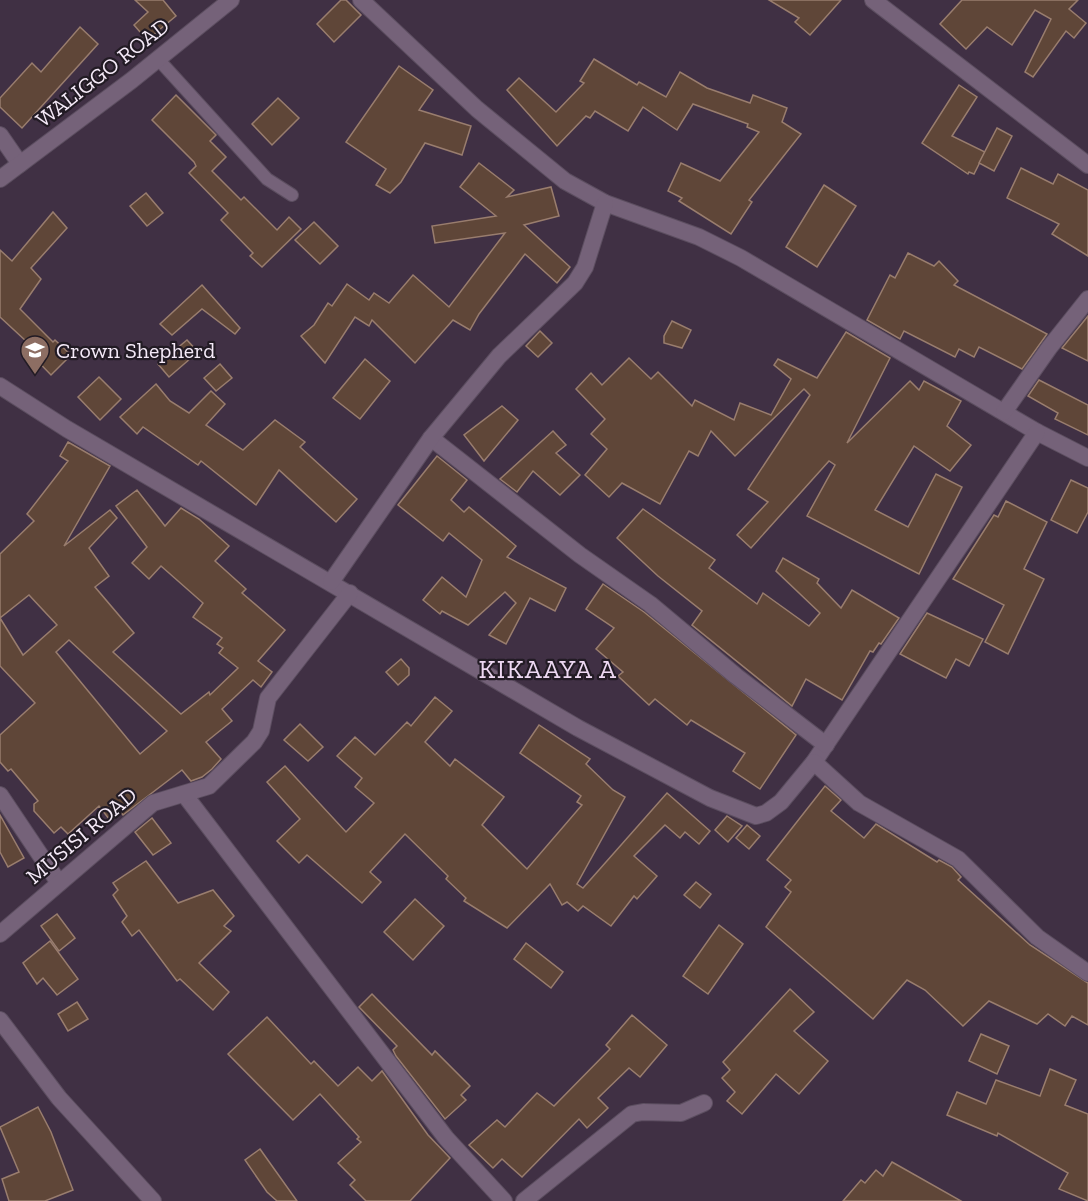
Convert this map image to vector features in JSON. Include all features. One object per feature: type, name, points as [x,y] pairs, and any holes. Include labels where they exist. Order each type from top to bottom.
[{"type":"street","name":"WALIGGO ROAD","points":[[0,179],[158,59],[231,0]]},
{"type":"street","points":[[361,0],[477,109],[565,180],[606,203],[699,237],[741,258],[1037,432],[1088,458]]},
{"type":"street","points":[[873,0],[1088,165]]},
{"type":"street","points":[[0,135],[20,164]]},
{"type":"street","points":[[331,582],[431,438],[499,356],[575,283],[585,267],[606,203]]},
{"type":"street","points":[[1004,412],[1028,376],[1088,299]]},
{"type":"street","points":[[0,386],[67,429],[578,728],[710,798],[756,816],[766,813],[781,802],[814,762],[1037,432]]},
{"type":"street","points":[[431,438],[580,555],[651,604],[744,682],[826,745]]},
{"type":"street","name":"MUSISI ROAD","points":[[0,934],[153,803],[208,786],[254,742],[261,731],[268,698],[350,593]]},
{"type":"street","points":[[814,762],[859,803],[958,859],[1037,937],[1088,973]]},
{"type":"street","points":[[184,794],[446,1138],[504,1201]]},
{"type":"street","points":[[0,795],[59,883]]},
{"type":"street","points":[[1,1025],[59,1098],[153,1201]]},
{"type":"street","points":[[524,1201],[632,1114],[681,1113],[704,1103]]},
{"type":"lane","points":[[158,59],[267,179],[292,195]]},
{"type":"building","points":[[135,0],[163,0],[176,16],[147,40],[134,25],[148,12]]},
{"type":"building","points":[[341,0],[346,0],[361,15],[334,42],[317,24]]},
{"type":"building","points":[[769,0],[841,0],[810,35],[795,22],[799,18]]},
{"type":"building","points":[[962,0],[1078,0],[1069,9],[1086,23],[1074,38],[1066,31],[1033,77],[1025,72],[1051,19],[1035,10],[1012,45],[987,27],[966,49],[940,24]]},
{"type":"building","points":[[80,27],[98,44],[22,128],[0,107],[0,98],[32,63],[41,72]]},
{"type":"building","points":[[594,59],[637,85],[639,82],[666,97],[680,72],[707,88],[750,103],[753,95],[787,108],[782,122],[801,134],[749,200],[752,202],[731,234],[679,201],[682,198],[668,191],[681,163],[720,181],[759,132],[747,127],[748,124],[693,104],[677,130],[643,107],[628,131],[595,111],[590,118],[586,116],[557,146],[507,90],[519,78],[556,112],[584,83],[580,81]]},
{"type":"building","points":[[399,66],[433,90],[419,110],[471,126],[462,155],[425,143],[401,182],[390,193],[376,185],[386,169],[346,142]]},
{"type":"building","points":[[959,85],[977,97],[952,136],[985,152],[974,174],[969,172],[968,174],[922,143]]},
{"type":"building","points":[[176,95],[216,135],[210,141],[226,157],[212,171],[241,200],[244,197],[277,230],[289,217],[301,229],[262,267],[250,256],[253,253],[221,220],[228,213],[189,173],[196,166],[194,162],[152,120]]},
{"type":"building","points":[[278,98],[299,118],[272,145],[252,124]]},
{"type":"building","points":[[997,128],[1012,136],[994,171],[979,163]]},
{"type":"building","points":[[479,163],[514,190],[507,197],[551,187],[559,216],[524,225],[570,267],[557,283],[525,254],[479,314],[470,330],[453,320],[415,363],[372,320],[369,326],[355,317],[325,363],[301,336],[314,325],[328,303],[332,306],[347,284],[369,300],[374,293],[389,303],[413,275],[449,307],[505,233],[435,243],[432,226],[496,216],[460,187]]},
{"type":"building","points":[[1021,168],[1053,184],[1058,174],[1088,190],[1088,256],[1052,234],[1059,224],[1007,198]]},
{"type":"building","points":[[824,185],[856,206],[817,267],[786,247]]},
{"type":"building","points":[[146,193],[163,213],[147,226],[130,206]]},
{"type":"building","points":[[53,212],[67,228],[31,268],[41,279],[20,309],[53,342],[55,340],[71,355],[51,375],[23,346],[27,342],[0,317],[0,250],[12,261]]},
{"type":"building","points":[[314,222],[338,246],[320,264],[295,240]]},
{"type":"building","points":[[908,253],[934,266],[939,261],[958,281],[954,285],[1047,334],[1022,369],[979,347],[974,357],[959,349],[955,357],[904,331],[900,339],[867,320],[890,275],[895,278]]},
{"type":"building","points":[[202,285],[240,328],[235,334],[202,309],[172,335],[160,324]]},
{"type":"building","points":[[1088,316],[1088,361],[1062,348]]},
{"type":"building","points":[[672,321],[691,330],[682,348],[664,343],[664,336]]},
{"type":"building","points":[[540,331],[552,343],[538,357],[526,346]]},
{"type":"building","points":[[846,332],[890,358],[847,443],[910,381],[919,390],[924,381],[961,401],[947,426],[971,445],[950,471],[914,446],[875,510],[908,527],[936,474],[962,487],[919,574],[807,516],[835,465],[829,461],[751,548],[737,535],[768,502],[748,489],[810,395],[804,389],[735,456],[711,431],[698,456],[689,451],[660,504],[622,483],[609,497],[585,475],[607,449],[591,434],[605,419],[576,389],[591,373],[602,385],[629,358],[651,379],[658,372],[692,406],[695,400],[734,420],[740,403],[771,415],[791,379],[774,365],[778,359],[817,378]]},
{"type":"building","points":[[187,340],[198,352],[169,377],[158,364]]},
{"type":"building","points":[[365,359],[390,381],[360,419],[333,398]]},
{"type":"building","points":[[220,364],[232,378],[216,391],[204,378]]},
{"type":"building","points":[[99,377],[121,399],[100,420],[78,397]]},
{"type":"building","points":[[1039,380],[1088,405],[1088,435],[1055,419],[1058,413],[1028,396]]},
{"type":"building","points":[[156,384],[170,401],[189,413],[211,391],[225,404],[206,425],[243,450],[275,420],[305,442],[300,447],[357,499],[336,522],[279,470],[256,505],[201,461],[198,465],[143,427],[137,434],[120,417]]},
{"type":"building","points":[[502,406],[518,420],[484,461],[464,435]]},
{"type":"building","points":[[553,431],[566,445],[556,453],[580,475],[560,495],[533,471],[517,492],[500,479]]},
{"type":"building","points":[[68,442],[110,466],[64,546],[110,510],[117,518],[89,548],[109,576],[95,587],[134,633],[113,652],[181,714],[209,692],[210,695],[238,668],[219,653],[223,648],[217,644],[222,638],[193,617],[203,603],[161,566],[149,579],[132,563],[147,547],[116,506],[137,490],[165,526],[181,508],[199,519],[229,546],[215,561],[246,589],[242,593],[285,630],[258,661],[272,672],[261,687],[253,680],[222,709],[232,721],[206,742],[221,759],[212,769],[202,777],[191,781],[182,770],[123,815],[119,810],[109,819],[99,806],[68,834],[61,827],[54,833],[34,811],[34,804],[38,801],[11,769],[8,771],[0,762],[0,735],[35,703],[0,666],[0,618],[0,554],[34,521],[27,514],[68,461],[60,456]],"holes":[[[29,595],[57,625],[23,655],[0,618]],[[69,640],[167,731],[140,754],[56,652]]]},
{"type":"building","points":[[437,456],[467,480],[451,500],[464,512],[469,507],[516,546],[507,557],[566,588],[555,611],[530,598],[506,644],[489,635],[516,603],[505,592],[468,625],[442,611],[440,614],[423,600],[442,577],[466,597],[482,560],[449,533],[443,541],[398,505]]},
{"type":"building","points":[[1071,480],[1088,488],[1088,512],[1077,533],[1051,520]]},
{"type":"building","points":[[1006,501],[1047,522],[1024,569],[1044,579],[1008,654],[985,642],[1004,605],[953,579],[994,515],[998,517]]},
{"type":"building","points":[[643,509],[715,560],[709,568],[757,604],[763,593],[809,626],[820,613],[776,571],[783,558],[819,579],[817,583],[841,608],[852,590],[899,618],[881,644],[879,643],[873,652],[870,651],[842,700],[806,679],[792,706],[692,625],[702,611],[658,576],[617,538]]},
{"type":"building","points":[[603,584],[644,612],[796,735],[760,789],[733,771],[745,753],[691,720],[687,725],[655,699],[649,705],[618,676],[623,672],[596,649],[614,628],[586,609]]},
{"type":"building","points":[[927,613],[983,639],[969,666],[956,659],[946,678],[900,654]]},
{"type":"building","points":[[401,659],[409,668],[409,675],[398,685],[386,672]]},
{"type":"building","points":[[435,697],[452,711],[425,742],[450,766],[455,759],[504,797],[482,825],[527,869],[582,805],[577,802],[581,796],[520,753],[539,725],[590,759],[586,764],[613,790],[625,797],[577,884],[583,888],[667,793],[710,831],[699,844],[685,832],[680,838],[665,825],[634,856],[657,876],[637,899],[634,896],[611,926],[583,906],[578,911],[567,902],[562,905],[550,884],[507,928],[464,901],[466,898],[446,879],[448,876],[405,834],[370,872],[381,882],[362,903],[307,855],[299,863],[277,841],[300,819],[267,782],[285,766],[346,832],[374,803],[355,787],[362,778],[337,756],[355,737],[375,755],[407,722],[411,726]]},
{"type":"building","points":[[300,724],[323,747],[308,761],[284,740]]},
{"type":"building","points":[[825,786],[841,800],[831,811],[864,838],[876,824],[937,862],[939,860],[952,867],[961,877],[958,880],[1030,945],[1088,983],[1088,1025],[1072,1016],[1065,1026],[1048,1014],[1037,1024],[989,1001],[963,1026],[925,990],[907,980],[873,1019],[766,927],[791,892],[785,887],[791,880],[767,860]]},
{"type":"building","points":[[0,815],[24,858],[8,867],[0,852]]},
{"type":"building","points":[[727,816],[742,826],[728,842],[715,830]]},
{"type":"building","points":[[152,818],[171,843],[153,855],[135,832]]},
{"type":"building","points":[[747,825],[760,836],[749,849],[736,838]]},
{"type":"building","points":[[146,861],[178,903],[213,890],[234,916],[224,926],[231,931],[199,963],[229,992],[213,1010],[180,979],[177,981],[139,930],[132,936],[122,922],[127,916],[113,895],[118,890],[113,883]]},
{"type":"building","points":[[696,882],[711,894],[700,908],[684,895]]},
{"type":"building","points":[[415,899],[444,926],[413,960],[384,932]]},
{"type":"building","points":[[57,914],[75,938],[59,951],[41,926]]},
{"type":"building","points":[[719,925],[743,944],[708,994],[683,976]]},
{"type":"building","points":[[50,941],[78,979],[57,995],[43,978],[37,984],[23,963]]},
{"type":"building","points":[[526,943],[563,972],[551,988],[514,959]]},
{"type":"building","points":[[790,989],[814,1012],[794,1031],[828,1061],[799,1094],[776,1074],[742,1114],[727,1101],[735,1092],[722,1078],[730,1070],[723,1062]]},
{"type":"building","points":[[372,994],[432,1055],[435,1051],[470,1086],[461,1095],[466,1100],[445,1119],[396,1056],[393,1050],[397,1046],[359,1007]]},
{"type":"building","points":[[77,1002],[88,1019],[68,1031],[58,1014]]},
{"type":"building","points":[[632,1015],[667,1045],[640,1077],[629,1068],[598,1098],[608,1108],[587,1128],[579,1119],[522,1177],[502,1159],[493,1168],[469,1145],[497,1120],[505,1127],[537,1093],[554,1106],[610,1049],[606,1045]]},
{"type":"building","points":[[267,1017],[311,1064],[314,1061],[338,1086],[358,1067],[372,1081],[382,1071],[428,1135],[450,1158],[410,1201],[366,1201],[350,1185],[355,1180],[338,1163],[361,1142],[357,1139],[359,1137],[320,1094],[293,1120],[228,1054]]},
{"type":"building","points":[[981,1034],[1009,1046],[997,1074],[969,1061]]},
{"type":"building","points":[[1050,1069],[1076,1080],[1065,1105],[1088,1114],[1088,1201],[1059,1189],[1068,1173],[998,1133],[997,1136],[947,1115],[957,1092],[986,1104],[996,1080],[1040,1096]]},
{"type":"building","points":[[38,1107],[51,1132],[73,1190],[45,1201],[9,1201],[2,1179],[19,1172],[0,1127]]},
{"type":"building","points":[[260,1149],[297,1201],[277,1201],[267,1192],[245,1160]]},
{"type":"building","points":[[892,1162],[961,1201],[843,1201],[861,1180],[865,1183],[876,1170],[883,1176]]},
{"type":"place","name":"Crown Shepherd","points":[[35,376]]},
{"type":"district","name":"KIKAAYA A","points":[[548,669]]}]
